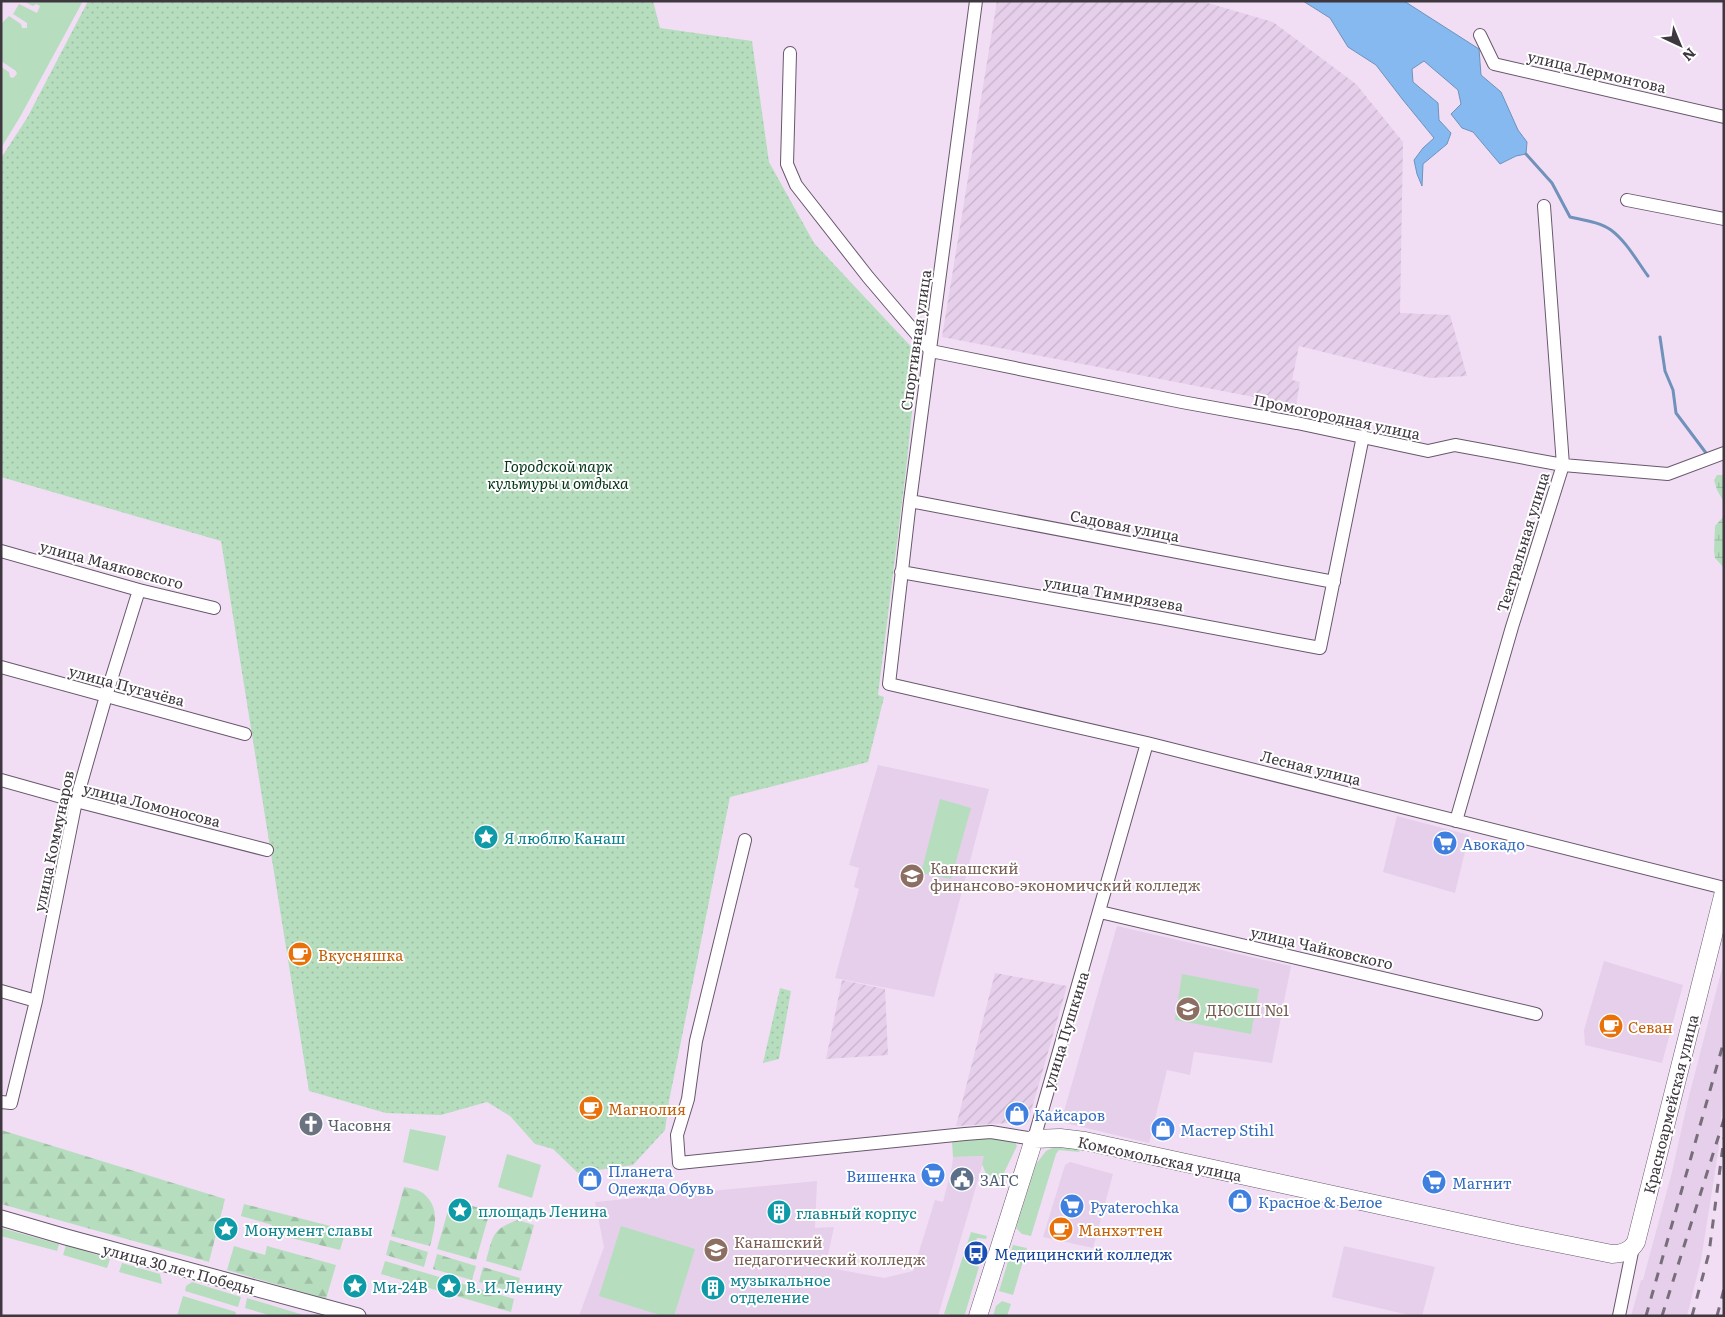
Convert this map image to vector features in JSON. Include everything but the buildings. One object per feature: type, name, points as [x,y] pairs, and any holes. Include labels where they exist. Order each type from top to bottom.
[{"type":"main road","name":"Красноармейская улица","points":[[1633,1247],[1636,1242],[1724,890]]},
{"type":"main road","name":"Комсомольская улица","points":[[1034,1139],[1060,1138],[1085,1141],[1612,1254],[1623,1253],[1633,1247]]},
{"type":"main road","name":"улица Пушкина","points":[[985,1291],[1034,1139]]},
{"type":"street","name":"Спортивная улица","points":[[889,684],[910,501],[976,1]]},
{"type":"street","name":"улица Лермонтова","points":[[1480,35],[1494,64],[1724,116]]},
{"type":"street","points":[[790,52],[787,164],[796,185],[868,277],[931,351]]},
{"type":"street","points":[[1627,200],[1724,219]]},
{"type":"street","name":"Театральная улица","points":[[1456,821],[1512,627],[1563,465],[1544,206]]},
{"type":"street","name":"Промогородная улица","points":[[931,351],[1182,402],[1363,436],[1428,451],[1455,445],[1563,465],[1668,474],[1724,453]]},
{"type":"street","points":[[1334,582],[1363,436]]},
{"type":"street","name":"Садовая улица","points":[[910,501],[1334,582]]},
{"type":"street","name":"улица Маяковского","points":[[1,551],[139,590],[214,608]]},
{"type":"street","name":"улица Тимирязева","points":[[902,572],[1320,648],[1334,582]]},
{"type":"street","name":"улица Коммунаров","points":[[6,1102],[36,1001],[76,801],[139,590]]},
{"type":"street","name":"улица Пугачёва","points":[[1,667],[245,734]]},
{"type":"street","name":"Лесная улица","points":[[889,684],[1147,743],[1724,890]]},
{"type":"street","name":"улица Пушкина","points":[[1034,1139],[1147,743]]},
{"type":"street","name":"улица Ломоносова","points":[[1,780],[267,850]]},
{"type":"street","name":"Комсомольская улица","points":[[745,840],[698,1032],[688,1099],[677,1135],[678,1163],[991,1132],[1034,1139]]},
{"type":"street","name":"улица Чайковского","points":[[1100,912],[1536,1014]]},
{"type":"street","points":[[1,991],[36,1001]]},
{"type":"street","name":"улица 30 лет Победы","points":[[1,1218],[358,1316]]},
{"type":"street","name":"Красноармейская улица","points":[[1619,1316],[1633,1247]]},
{"type":"street","points":[[1612,1254],[1619,1263],[1626,1280]]},
{"type":"street","name":"улица Пушкина","points":[[978,1316],[985,1291]]},
{"type":"shaded area","points":[[997,1],[1201,1],[1273,22],[1356,84],[1403,142],[1400,313],[1450,315],[1467,376],[1430,378],[1299,346],[1292,380],[1300,382],[1296,405],[942,337]]},
{"type":"shaded area","name":"Канашский финансово-экономичский колледж","points":[[878,765],[989,789],[934,997],[835,978],[859,889],[854,887],[859,868],[849,865]]},
{"type":"shaded area","points":[[1397,816],[1469,835],[1455,893],[1383,872]]},
{"type":"shaded area","name":"ДЮСШ №1","points":[[1117,926],[1291,966],[1272,1063],[1194,1052],[1190,1075],[1167,1070],[1149,1143],[1061,1122]]},
{"type":"shaded area","points":[[1604,961],[1683,985],[1662,1063],[1585,1045],[1584,1030]]},
{"type":"shaded area","points":[[1724,961],[1724,1070],[1719,1147],[1701,1260],[1687,1316],[1631,1316],[1641,1280],[1643,1280],[1672,1172],[1688,1100]]},
{"type":"shaded area","points":[[995,973],[1067,986],[1028,1122],[956,1126]]},
{"type":"shaded area","points":[[842,980],[885,989],[888,1055],[826,1059]]},
{"type":"shaded area","name":"Канашский педагогический колледж","points":[[985,1156],[938,1316],[579,1316],[604,1247],[595,1202],[817,1181],[815,1228],[834,1227],[828,1255],[821,1254],[819,1266],[884,1278],[913,1271],[935,1200],[943,1202],[953,1157]]},
{"type":"shaded area","points":[[1070,1162],[1113,1174],[1093,1248],[1043,1237],[1065,1165]]},
{"type":"shaded area","points":[[1344,1246],[1435,1267],[1422,1316],[1413,1316],[1332,1297]]},
{"type":"green space","points":[[23,1],[83,1],[1,148],[1,67],[9,72],[10,77],[13,78],[17,74],[16,71],[1,61],[1,24],[9,16],[21,24],[22,28],[27,28],[27,23],[13,14],[19,4],[37,13],[40,6],[36,4],[33,6]]},
{"type":"green space","name":"Городской парк культуры и отдыха","points":[[88,1],[653,1],[660,28],[752,41],[769,162],[814,243],[918,354],[906,470],[878,695],[884,697],[868,762],[730,797],[669,1101],[665,1130],[633,1165],[578,1173],[553,1149],[535,1144],[510,1116],[487,1102],[441,1115],[386,1113],[309,1091],[221,541],[1,477],[1,158],[27,118]]},
{"type":"green space","points":[[1717,475],[1724,475],[1724,502],[1714,480]]},
{"type":"green space","points":[[1724,516],[1724,568],[1715,558],[1714,551],[1715,526]]},
{"type":"green space","points":[[940,799],[971,808],[951,879],[921,873]]},
{"type":"green space","points":[[1182,974],[1259,989],[1251,1034],[1175,1020]]},
{"type":"green space","points":[[780,988],[791,991],[779,1059],[763,1063]]},
{"type":"green space","points":[[410,1129],[446,1136],[438,1171],[403,1162]]},
{"type":"green space","points":[[1,1130],[225,1199],[209,1262],[1,1204]]},
{"type":"green space","points":[[1012,1136],[1017,1146],[1001,1179],[986,1174],[982,1164],[984,1156],[953,1157],[952,1142]]},
{"type":"green space","points":[[1058,1145],[1081,1148],[1079,1152],[1059,1150],[1056,1154],[1031,1236],[1022,1234],[1016,1228],[1036,1164],[1046,1151]]},
{"type":"green space","points":[[507,1154],[541,1165],[532,1198],[498,1187]]},
{"type":"green space","points":[[404,1187],[423,1193],[432,1205],[435,1225],[430,1246],[391,1236]]},
{"type":"green space","points":[[451,1200],[490,1211],[476,1260],[437,1249]]},
{"type":"green space","points":[[244,1204],[346,1230],[340,1250],[271,1233],[272,1225],[241,1216]]},
{"type":"green space","points":[[518,1220],[534,1225],[521,1271],[486,1261],[492,1239],[498,1230]]},
{"type":"green space","points":[[621,1226],[695,1249],[674,1316],[663,1316],[599,1296]]},
{"type":"green space","points":[[1,1228],[59,1244],[57,1251],[1,1236]]},
{"type":"green space","points":[[971,1232],[987,1236],[986,1239],[977,1238],[968,1263],[979,1267],[965,1314],[959,1316],[944,1314]]},
{"type":"green space","points":[[390,1240],[428,1252],[424,1267],[386,1255]]},
{"type":"green space","points":[[66,1245],[110,1259],[107,1268],[63,1255]]},
{"type":"green space","points":[[1013,1245],[1027,1248],[1013,1295],[999,1291]]},
{"type":"green space","points":[[234,1246],[265,1255],[267,1246],[336,1265],[326,1299],[227,1270]]},
{"type":"green space","points":[[437,1254],[476,1266],[472,1280],[433,1269]]},
{"type":"green space","points":[[385,1261],[514,1299],[511,1312],[381,1274]]},
{"type":"green space","points":[[122,1263],[160,1274],[162,1284],[119,1272]]},
{"type":"green space","points":[[483,1267],[520,1278],[516,1293],[479,1282]]},
{"type":"green space","points":[[192,1282],[241,1297],[238,1307],[185,1291],[186,1286]]},
{"type":"green space","points":[[183,1296],[236,1312],[235,1316],[177,1316]]},
{"type":"green space","points":[[247,1298],[307,1316],[272,1316],[245,1308]]},
{"type":"green space","points":[[1002,1301],[1011,1304],[1007,1316],[993,1316],[996,1306]]},
{"type":"water","points":[[1303,1],[1404,1],[1479,49],[1481,75],[1501,92],[1518,130],[1527,142],[1526,154],[1516,156],[1500,164],[1473,132],[1462,128],[1451,114],[1461,104],[1458,90],[1424,61],[1412,69],[1413,82],[1438,103],[1439,120],[1451,133],[1447,144],[1423,164],[1422,186],[1414,160],[1434,138],[1376,65],[1348,47],[1330,18]]},
{"type":"waterway","points":[[1526,154],[1552,183],[1570,217],[1597,223],[1611,230],[1626,245],[1648,276]]},
{"type":"waterway","points":[[1660,337],[1665,371],[1673,390],[1676,413],[1706,453]]},
{"type":"railway","points":[[1646,1316],[1724,1041]]},
{"type":"railway","points":[[1662,1316],[1724,1119]]},
{"type":"railway","points":[[1692,1316],[1709,1253],[1724,1138]]},
{"type":"railway","points":[[1717,1316],[1724,1289]]},
{"type":"place","name":"Я люблю Канаш","points":[[486,837]]},
{"type":"place","name":"Авокадо","points":[[1445,843]]},
{"type":"place","name":"Канашский финансово-экономичский колледж","points":[[912,876]]},
{"type":"place","name":"Вкусняшка","points":[[300,954]]},
{"type":"place","name":"ДЮСШ №1","points":[[1188,1009]]},
{"type":"place","name":"Севан","points":[[1611,1026]]},
{"type":"place","name":"Магнолия","points":[[591,1108]]},
{"type":"place","name":"Кайсаров","points":[[1017,1114]]},
{"type":"place","name":"Часовня","points":[[311,1124]]},
{"type":"place","name":"Мастер Stihl","points":[[1163,1129]]},
{"type":"place","name":"Вишенка","points":[[933,1175]]},
{"type":"place","name":"Планета Одежда Обувь","points":[[590,1179]]},
{"type":"place","name":"ЗАГС","points":[[962,1179]]},
{"type":"place","name":"Магнит","points":[[1434,1182]]},
{"type":"place","name":"Красное & Белое","points":[[1240,1201]]},
{"type":"place","name":"Pyaterochka","points":[[1072,1206]]},
{"type":"place","name":"площадь Ленина","points":[[460,1210]]},
{"type":"place","name":"главный корпус","points":[[779,1212]]},
{"type":"place","name":"Монумент славы","points":[[226,1229]]},
{"type":"place","name":"Манхэттен","points":[[1061,1229]]},
{"type":"place","name":"Канашский педагогический колледж","points":[[716,1250]]},
{"type":"place","name":"Медицинский колледж","points":[[976,1253]]},
{"type":"place","name":"Ми-24В","points":[[355,1286]]},
{"type":"place","name":"В. И. Ленину","points":[[449,1286]]},
{"type":"place","name":"музыкальное отделение","points":[[713,1288]]}]
